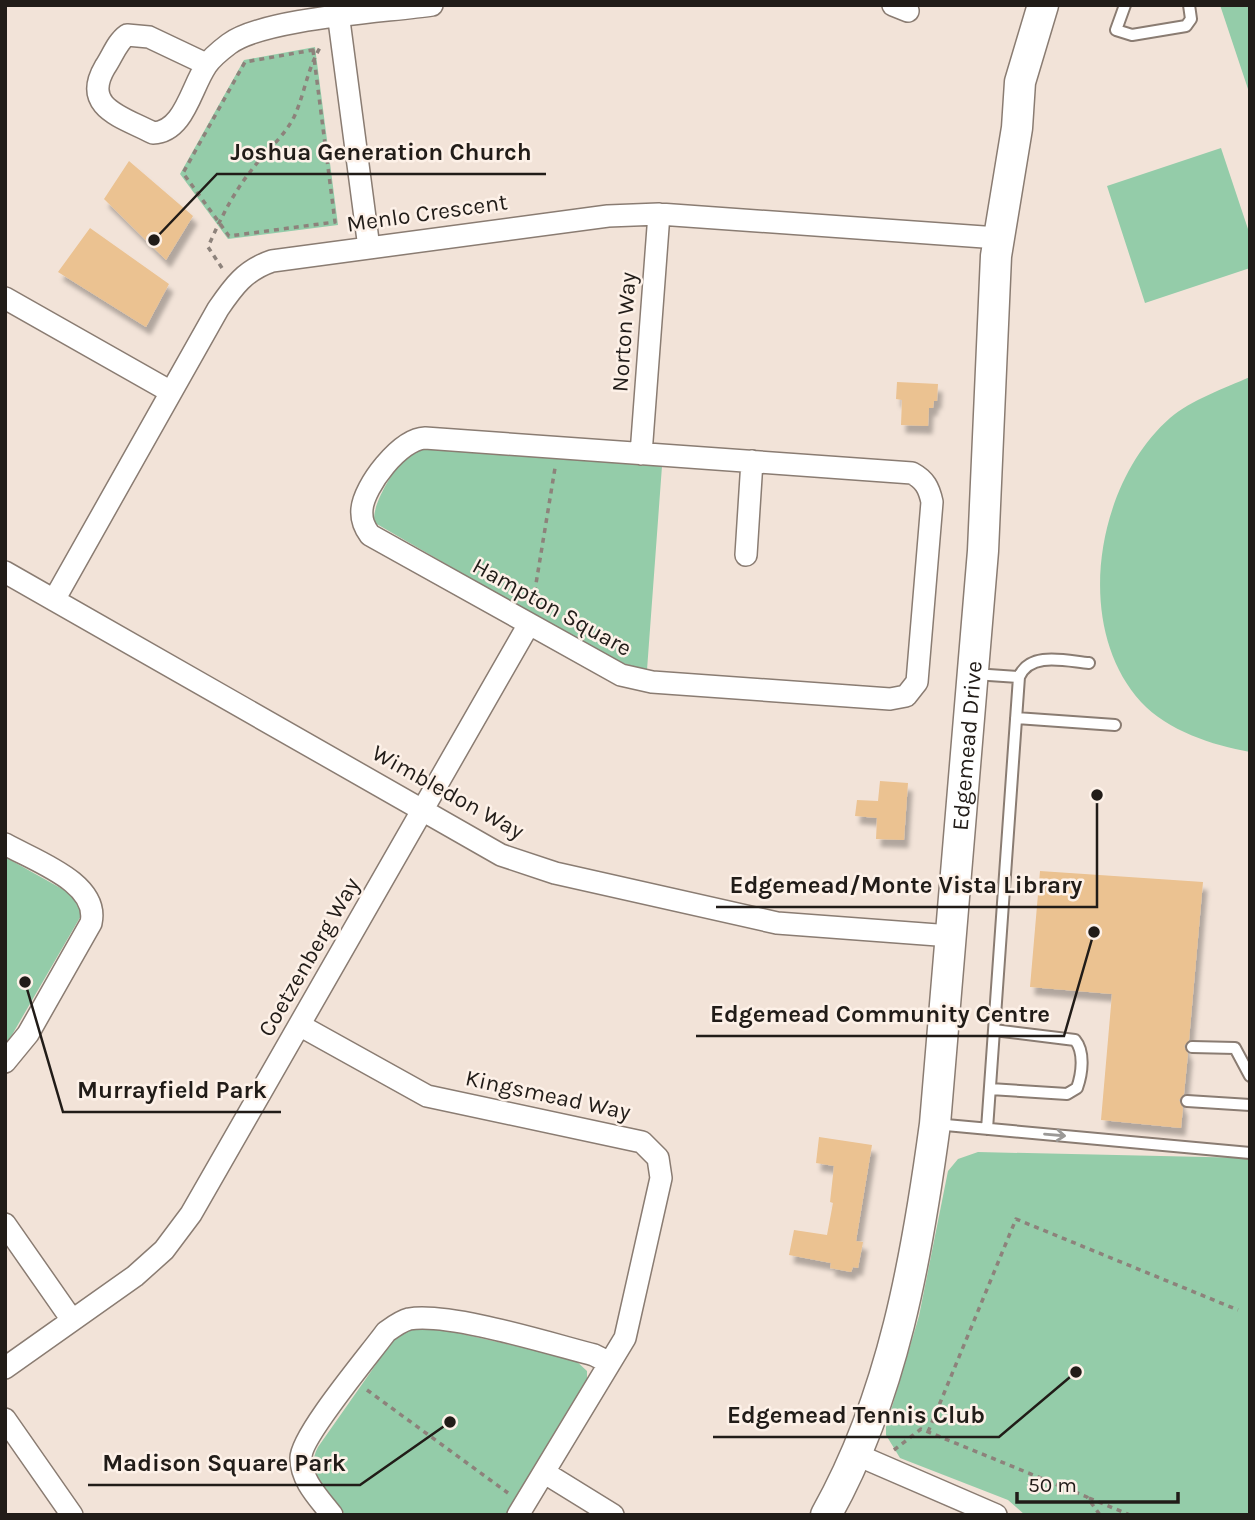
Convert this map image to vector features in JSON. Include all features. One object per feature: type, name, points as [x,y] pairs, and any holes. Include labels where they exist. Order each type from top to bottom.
[{"type":"street","points":[[206,64],[149,37],[127,36],[97,82],[98,97],[106,108],[153,133],[164,132],[174,124],[206,64],[229,44],[248,34],[338,12],[432,5]]},
{"type":"street","name":"Edgemead Drive","points":[[826,1515],[845,1481],[882,1381],[911,1276],[935,1124],[983,551],[991,336],[998,238],[1017,128],[1020,82],[1043,5]]},
{"type":"street","name":"Edgemead Drive","points":[[1017,128],[1035,94],[1063,5]]},
{"type":"street","points":[[338,12],[369,248]]},
{"type":"street","name":"Menlo Crescent","points":[[54,600],[233,285],[250,271],[272,261],[608,216],[659,214],[998,238]]},
{"type":"street","name":"Norton Way","points":[[641,453],[659,214]]},
{"type":"street","points":[[5,298],[171,392]]},
{"type":"street","name":"Hampton Square","points":[[425,438],[558,447],[912,473],[928,486],[932,502],[918,682],[913,691],[898,699],[881,699],[634,680],[379,542],[363,526],[361,512],[364,501],[394,453],[410,440],[425,438]]},
{"type":"street","points":[[746,555],[752,461]]},
{"type":"street","name":"Wimbledon Way","points":[[5,572],[501,855],[555,873],[777,923],[951,936]]},
{"type":"street","name":"Coetzenberg Way","points":[[5,1368],[135,1276],[164,1250],[191,1214],[529,624]]},
{"type":"street","points":[[5,844],[84,890],[93,905],[91,923],[28,1034],[5,1062]]},
{"type":"street","name":"Kingsmead Way","points":[[300,1026],[428,1096],[642,1142],[651,1149],[661,1167],[662,1178],[625,1338],[521,1510]]},
{"type":"street","points":[[5,1224],[72,1320]]},
{"type":"street","points":[[332,1515],[304,1477],[301,1453],[310,1434],[386,1332],[412,1319],[448,1321],[594,1355],[610,1363]]},
{"type":"street","points":[[5,1419],[72,1515]]},
{"type":"street","points":[[855,1454],[996,1515]]},
{"type":"street","points":[[545,1473],[612,1515]]},
{"type":"lane","points":[[1125,5],[1116,28],[1122,34],[1132,35],[1186,26],[1191,19],[1189,5]]},
{"type":"lane","points":[[987,1129],[1019,677],[1023,668],[1036,661],[1089,663]]},
{"type":"lane","points":[[973,674],[1019,677]]},
{"type":"lane","points":[[1016,718],[1115,725]]},
{"type":"lane","points":[[990,1089],[1067,1094],[1077,1088],[1080,1080],[1082,1050],[1075,1040],[994,1030]]},
{"type":"lane","points":[[1192,1047],[1236,1048],[1250,1076]]},
{"type":"lane","points":[[1187,1101],[1250,1105]]},
{"type":"lane","points":[[935,1124],[1250,1153]]},
{"type":"path","points":[[233,285],[208,247],[227,204],[293,118],[314,57],[338,12]]},
{"type":"path","points":[[313,50],[335,222],[229,236],[219,223],[183,173],[245,62],[313,50]]},
{"type":"path","points":[[529,624],[558,447]]},
{"type":"path","points":[[928,1432],[1016,1219],[1238,1310]]},
{"type":"path","points":[[352,1379],[521,1510]]},
{"type":"path","points":[[894,1450],[921,1429],[1130,1515]]},
{"type":"path","points":[[1087,1497],[1100,1515]]},
{"type":"green space","points":[[1220,5],[1250,5],[1250,95]]},
{"type":"green space","points":[[315,47],[338,225],[228,239],[180,174],[244,60]]},
{"type":"green space","points":[[1221,148],[1250,235],[1250,268],[1145,303],[1107,186]]},
{"type":"green space","points":[[1250,377],[1250,752],[1177,729],[1141,702],[1119,671],[1106,635],[1100,596],[1102,556],[1110,516],[1125,479],[1145,446],[1178,412],[1208,395]]},
{"type":"green space","points":[[424,448],[662,466],[647,670],[612,660],[375,523],[376,507],[391,477],[408,455]]},
{"type":"green space","points":[[5,857],[73,895],[82,914],[5,1047]]},
{"type":"green space","points":[[978,1152],[1250,1158],[1250,1515],[1025,1515],[1008,1500],[900,1458],[886,1435],[886,1427],[919,1316],[948,1171],[958,1159]]},
{"type":"green space","points":[[418,1324],[574,1359],[587,1371],[587,1385],[507,1515],[346,1515],[316,1476],[314,1457],[318,1447],[398,1333]]},
{"type":"building","points":[[129,161],[193,216],[166,260],[104,199]]},
{"type":"building","points":[[90,228],[169,284],[146,327],[58,272]]},
{"type":"building","points":[[897,382],[938,384],[937,401],[934,401],[933,408],[929,408],[928,426],[901,425],[902,400],[896,399]]},
{"type":"building","points":[[880,781],[908,783],[904,840],[876,839],[877,818],[855,816],[857,800],[878,801]]},
{"type":"building","points":[[1040,871],[1203,882],[1189,1040],[1184,1046],[1188,1054],[1184,1094],[1179,1100],[1183,1108],[1181,1128],[1101,1120],[1112,994],[1030,987]]},
{"type":"building","points":[[819,1137],[872,1145],[856,1241],[863,1242],[858,1268],[853,1267],[851,1272],[830,1268],[831,1263],[789,1255],[794,1230],[827,1235],[833,1203],[830,1202],[834,1166],[816,1163]]},
{"type":"place","name":"Joshua Generation Church","points":[[154,240]]},
{"type":"place","name":"Edgemead/Monte Vista Library","points":[[1097,795]]},
{"type":"place","name":"Edgemead Community Centre","points":[[1094,932]]},
{"type":"place","name":"Murrayfield Park","points":[[25,982]]},
{"type":"place","name":"Edgemead Tennis Club","points":[[1076,1372]]},
{"type":"place","name":"Madison Square Park","points":[[450,1422]]}]
